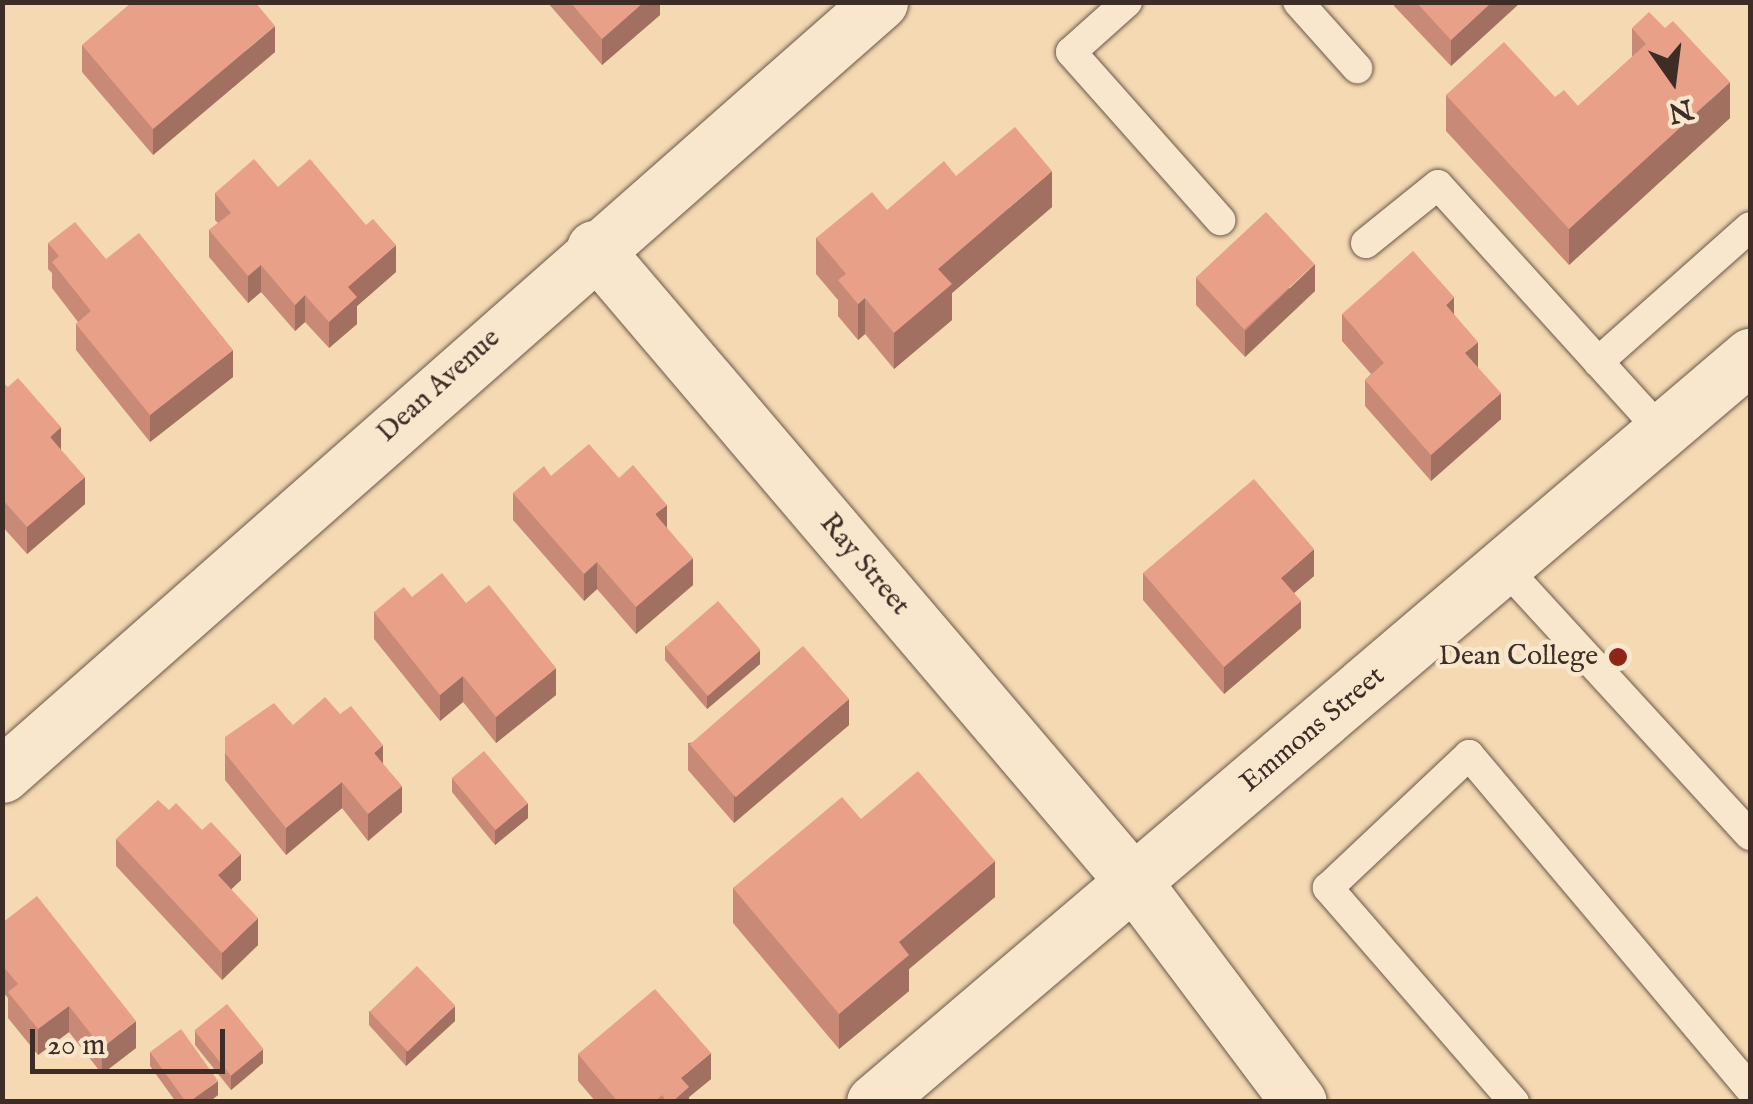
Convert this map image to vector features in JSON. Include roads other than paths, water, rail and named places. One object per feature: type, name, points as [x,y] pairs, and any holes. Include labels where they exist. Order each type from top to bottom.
[{"type":"street","name":"Dean Avenue","points":[[2,775],[594,248],[880,2]]},
{"type":"street","name":"Ray Street","points":[[594,248],[1133,882],[1299,1102]]},
{"type":"street","name":"Emmons Street","points":[[874,1102],[1506,569],[1750,356]]},
{"type":"lane","points":[[1127,2],[1071,52],[1220,220]]},
{"type":"lane","points":[[1298,2],[1356,68]]},
{"type":"lane","points":[[1366,243],[1438,185],[1662,433]]},
{"type":"lane","points":[[1598,362],[1750,227]]},
{"type":"lane","points":[[1506,569],[1750,835]]},
{"type":"lane","points":[[1514,1102],[1328,888],[1469,756],[1750,1089]]},
{"type":"place","name":"Dean College","points":[[1618,657]]}]
